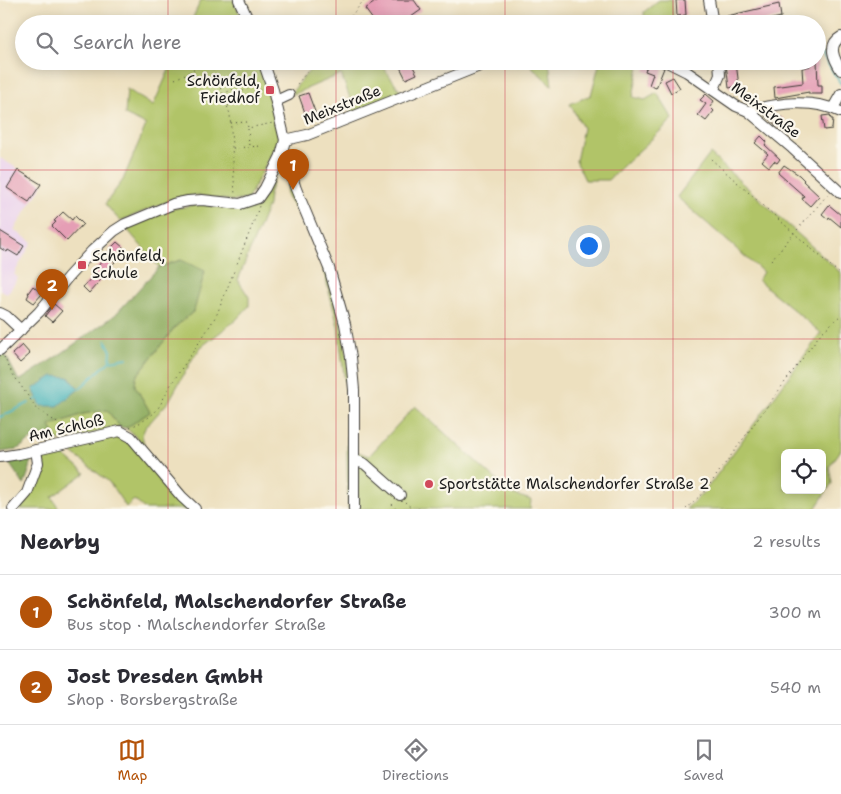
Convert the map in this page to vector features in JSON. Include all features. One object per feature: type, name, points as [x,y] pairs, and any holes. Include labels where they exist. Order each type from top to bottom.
[{"type":"street","points":[[239,0],[246,15]]},
{"type":"street","points":[[709,0],[712,15]]},
{"type":"street","points":[[841,37],[837,39],[832,52],[834,60],[841,70]]},
{"type":"street","points":[[0,350],[21,330],[92,251],[114,231],[125,224],[173,204],[188,201],[202,200],[235,204],[258,198],[281,156],[285,140],[276,101],[266,70]]},
{"type":"street","name":"Meixstraße","points":[[285,140],[307,135],[470,70]]},
{"type":"street","name":"Meixstraße","points":[[684,70],[736,106],[748,111],[838,190]]},
{"type":"street","points":[[714,89],[720,75],[720,70]]},
{"type":"street","points":[[748,111],[769,105],[795,103],[837,107],[841,94]]},
{"type":"street","points":[[276,101],[289,95]]},
{"type":"street","points":[[281,156],[286,161],[329,268],[343,316],[351,357],[354,390],[354,509]]},
{"type":"street","points":[[0,313],[21,330]]},
{"type":"street","name":"Am Schloß","points":[[0,457],[120,431],[131,437],[182,497],[195,509]]},
{"type":"street","points":[[13,509],[27,493],[38,463],[36,450]]},
{"type":"street","points":[[354,460],[365,464],[400,495]]},
{"type":"path","points":[[352,15],[364,0]]},
{"type":"path","points":[[175,79],[194,70]]},
{"type":"path","points":[[213,70],[227,106],[230,123],[235,204]]},
{"type":"path","points":[[289,95],[309,70]]},
{"type":"path","points":[[222,94],[256,78]]},
{"type":"path","points":[[225,100],[259,83]]},
{"type":"path","points":[[227,106],[262,89]]},
{"type":"path","points":[[248,128],[281,121]]},
{"type":"path","points":[[230,123],[247,122],[250,147]]},
{"type":"path","points":[[232,148],[261,146]]},
{"type":"path","points":[[711,160],[841,275]]},
{"type":"path","points":[[772,260],[794,234],[838,190]]},
{"type":"path","points":[[120,431],[138,425],[154,413],[170,385],[209,328],[217,314],[256,216],[259,207],[258,198]]},
{"type":"path","points":[[686,509],[704,491],[821,332],[841,315]]},
{"type":"path","points":[[0,350],[12,373],[37,409],[81,439]]},
{"type":"path","points":[[400,495],[413,509]]},
{"type":"path","points":[[392,504],[396,509]]},
{"type":"shaded area","points":[[0,158],[43,184],[14,230],[32,242],[14,274],[18,278],[7,294],[0,290]]},
{"type":"green space","points":[[201,0],[234,0],[240,15],[194,15]]},
{"type":"green space","points":[[659,0],[672,0],[673,15],[644,15],[644,12]]},
{"type":"green space","points":[[169,70],[261,70],[279,139],[248,199],[233,201],[197,195],[179,197],[120,221],[105,204],[123,180],[146,125],[125,115],[127,89],[153,106]]},
{"type":"green space","points":[[310,70],[385,70],[402,93],[350,113],[351,101],[341,74],[294,94],[292,92]]},
{"type":"green space","points":[[535,70],[550,70],[552,86]]},
{"type":"green space","points":[[598,70],[638,70],[633,97],[645,100],[657,93],[673,119],[608,180],[585,180],[576,161],[583,128],[570,104],[591,95]]},
{"type":"green space","points":[[710,154],[841,273],[841,450],[829,467],[832,483],[826,492],[826,449],[781,449],[781,494],[825,494],[815,509],[686,509],[705,491],[821,333],[758,280],[763,272],[677,197]]},
{"type":"green space","points":[[275,177],[269,194],[268,205],[238,280],[249,297],[249,306],[236,320],[201,347],[169,401],[145,428],[142,435],[144,444],[126,428],[150,412],[135,386],[136,377],[175,327],[194,311],[181,260],[159,267],[126,228],[165,210],[200,204],[235,210],[249,207],[264,197]]},
{"type":"green space","points":[[289,180],[334,291],[347,354],[351,408],[351,509],[348,509],[348,407],[338,326],[322,265],[303,219],[286,195]]},
{"type":"green space","points":[[181,260],[205,271],[194,311],[175,327],[136,377],[135,386],[150,412],[126,428],[120,427],[107,410],[83,414],[50,426],[58,441],[44,443],[40,434],[16,450],[0,452],[0,354],[4,352],[19,381],[115,315],[159,267]]},
{"type":"green space","name":"Sportstätte Malschendorfer Straße 2","points":[[415,406],[512,494],[531,500],[530,509],[358,509],[358,452],[369,456]]},
{"type":"green space","points":[[107,410],[120,427],[58,441],[50,426],[83,414]]},
{"type":"green space","points":[[118,434],[128,438],[191,509],[145,509],[134,500],[126,507],[109,482],[63,446]]},
{"type":"green space","points":[[54,447],[85,473],[52,497],[59,509],[17,509],[34,485],[46,452]]},
{"type":"green space","points":[[26,456],[31,457],[30,468],[24,485],[9,463]]},
{"type":"water","points":[[53,376],[69,377],[79,389],[58,406],[41,406],[33,389]]},
{"type":"building","points":[[378,0],[414,0],[421,10],[414,15],[369,15],[365,9]]},
{"type":"building","points":[[676,0],[685,0],[686,15],[677,15]]},
{"type":"building","points":[[779,4],[781,15],[731,15]]},
{"type":"building","points":[[402,70],[415,70],[417,74],[406,79]]},
{"type":"building","points":[[663,70],[656,88],[649,85],[653,74],[645,71]]},
{"type":"building","points":[[727,70],[737,70],[739,86],[729,88]]},
{"type":"building","points":[[802,70],[817,70],[818,85],[822,85],[822,94],[809,94],[809,92],[775,98],[774,87],[803,83]]},
{"type":"building","points":[[673,77],[680,88],[671,93],[665,81]]},
{"type":"building","points":[[308,93],[317,117],[308,121],[299,96]]},
{"type":"building","points":[[706,94],[714,101],[710,107],[714,111],[706,121],[698,115],[706,104],[700,100]]},
{"type":"building","points":[[774,112],[777,119],[782,117],[785,124],[778,127],[763,114]]},
{"type":"building","points":[[830,115],[831,119],[833,119],[832,129],[824,130],[822,116]]},
{"type":"building","points":[[761,136],[767,142],[765,145],[780,159],[777,163],[774,161],[769,167],[762,161],[768,154],[755,143]]},
{"type":"building","points":[[784,165],[799,175],[819,196],[810,206],[802,199],[804,196],[778,173]]},
{"type":"building","points":[[18,170],[41,184],[29,202],[7,188]]},
{"type":"building","points":[[829,205],[841,215],[841,227],[822,214]]},
{"type":"building","points":[[63,212],[72,220],[75,216],[83,224],[67,241],[52,226],[56,222],[54,221]]},
{"type":"building","points":[[0,231],[24,246],[18,256],[0,248]]},
{"type":"building","points":[[117,242],[124,248],[113,260],[115,262],[104,273],[106,274],[89,293],[83,287]]},
{"type":"building","points":[[33,286],[42,294],[34,303],[27,298]]},
{"type":"building","points":[[54,304],[62,311],[52,322],[45,316]]},
{"type":"building","points":[[22,345],[30,354],[20,363],[12,354]]},
{"type":"waterway","points":[[826,61],[841,84]]},
{"type":"waterway","points":[[106,341],[111,351],[110,361]]},
{"type":"waterway","points":[[79,389],[110,361],[127,358]]},
{"type":"waterway","points":[[0,417],[29,403]]},
{"type":"place","name":"Schönfeld, Friedhof","points":[[270,90]]},
{"type":"place","name":"Schönfeld, Malschendorfer Straße","points":[[293,190]]},
{"type":"place","name":"Schönfeld, Schule","points":[[82,265]]},
{"type":"place","name":"Jost Dresden GmbH","points":[[52,310]]},
{"type":"place","name":"Sportstätte Malschendorfer Straße 2","points":[[429,484]]}]
